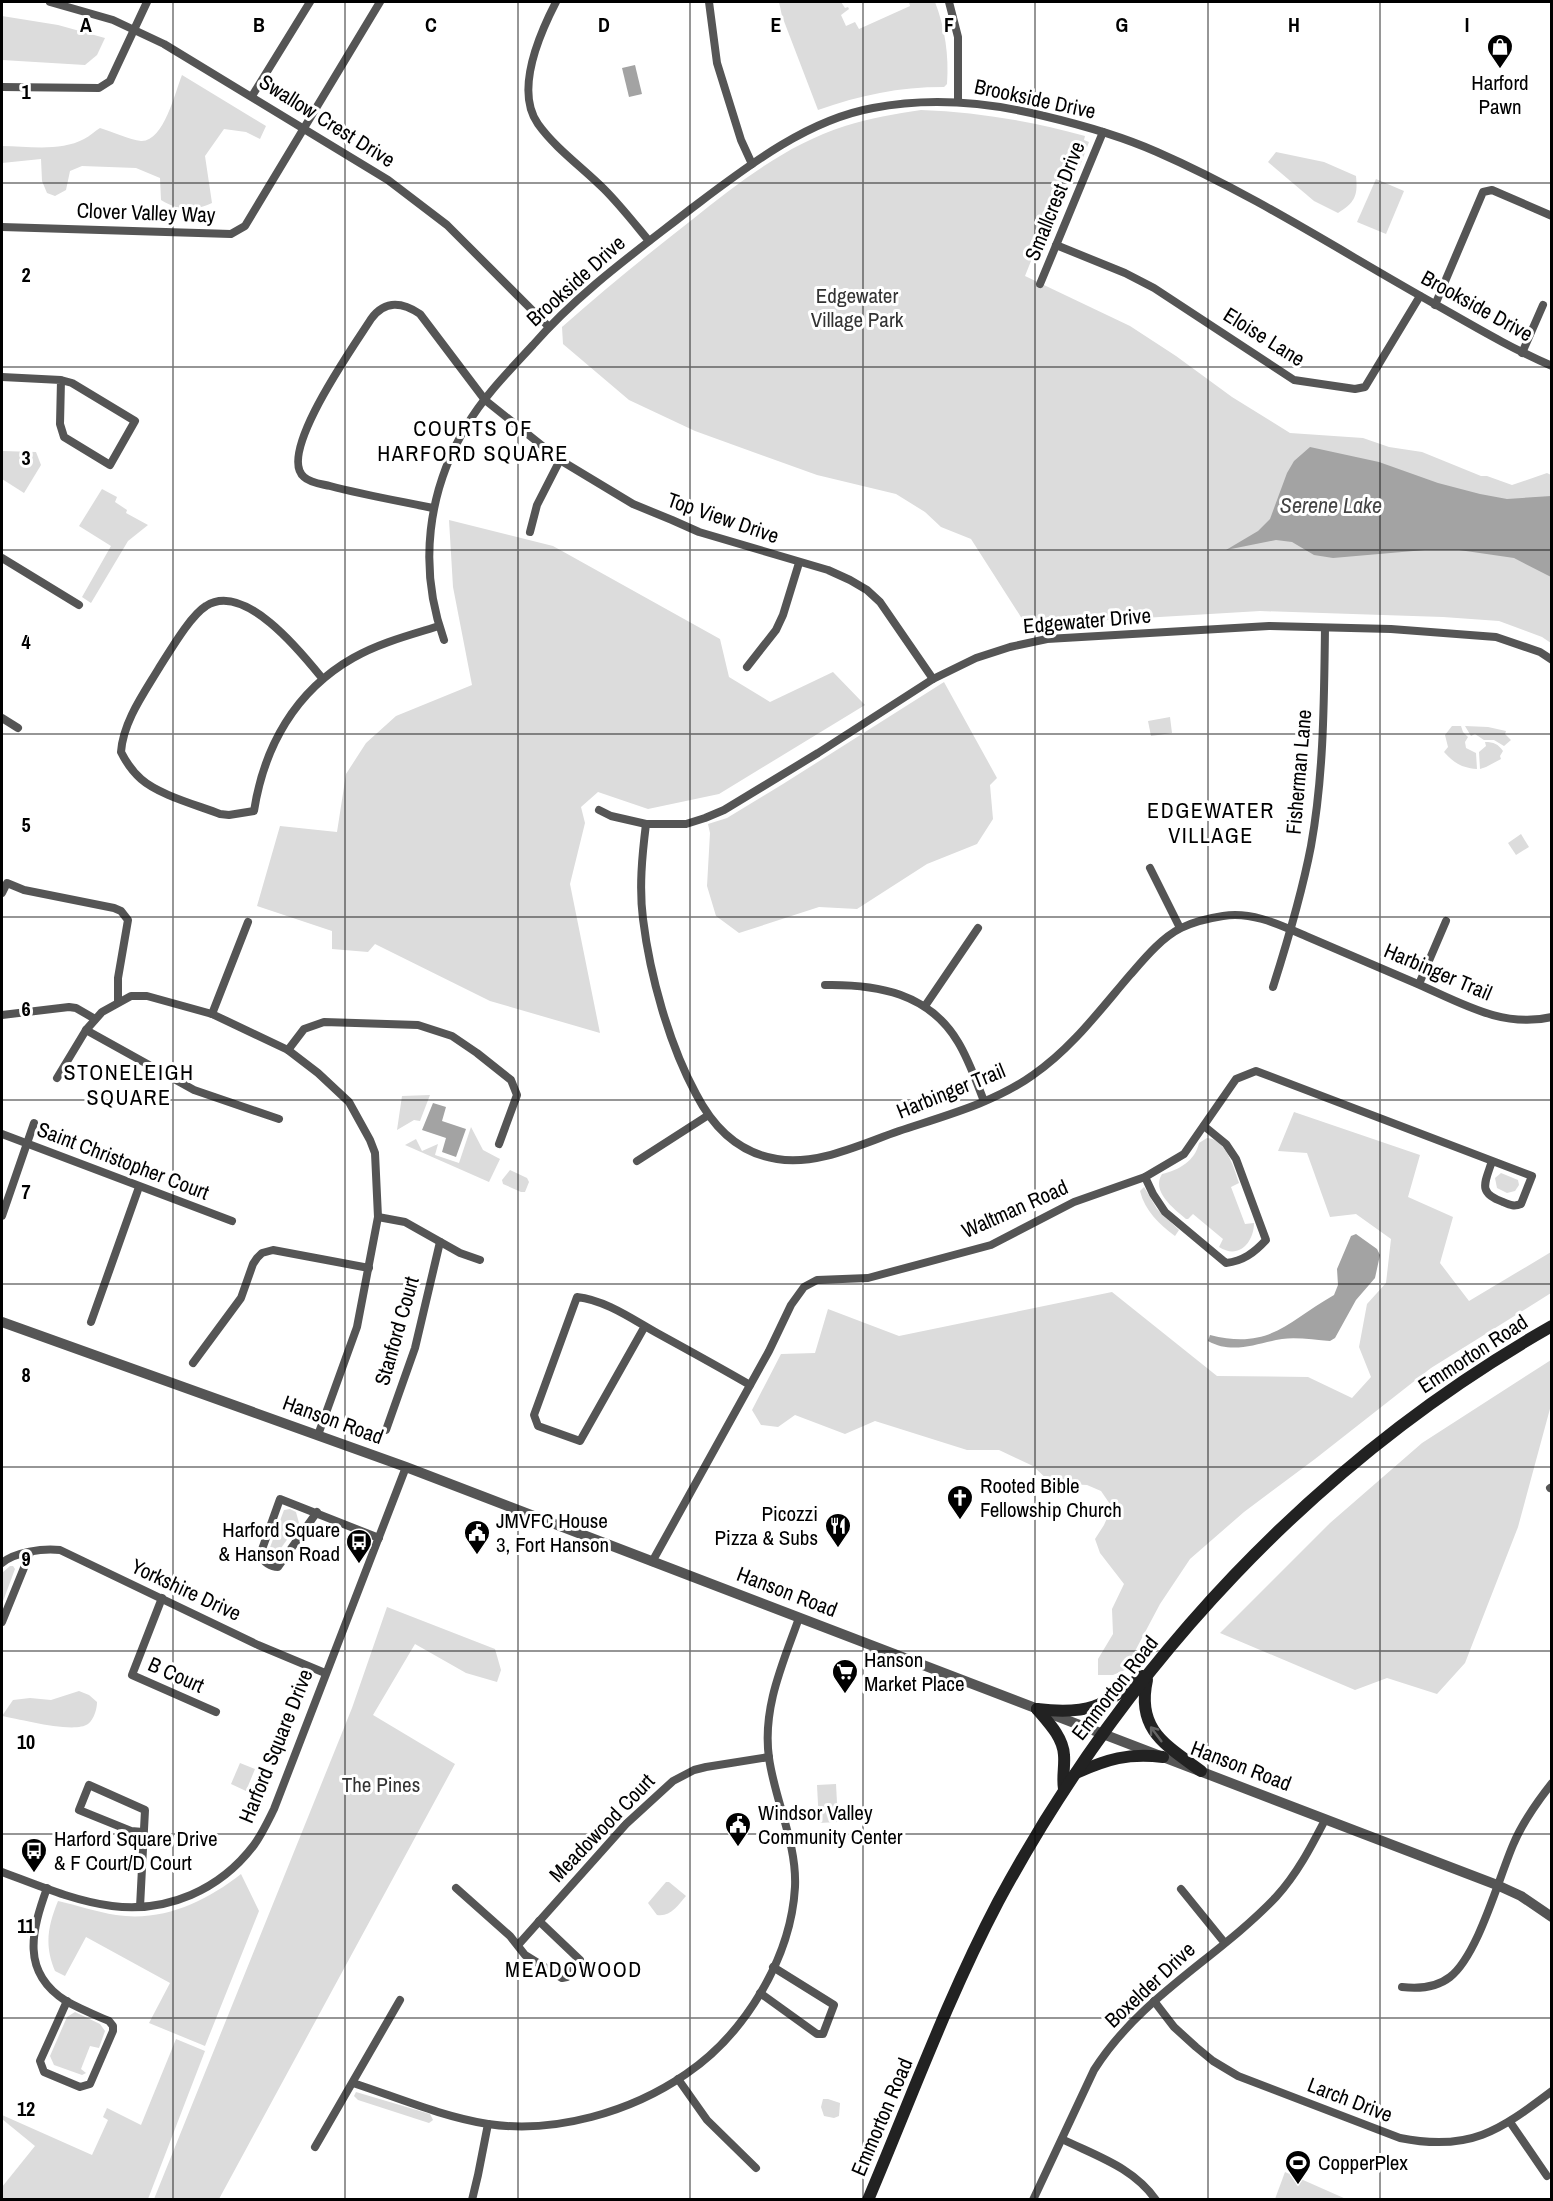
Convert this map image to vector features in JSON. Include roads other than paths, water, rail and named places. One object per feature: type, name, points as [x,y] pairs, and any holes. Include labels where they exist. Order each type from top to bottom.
[{"type":"main road","name":"Emmorton Road","points":[[868,2199],[976,1949],[1012,1878],[1064,1789],[1148,1675],[1226,1583],[1332,1480],[1433,1403],[1551,1326]]},
{"type":"main road","points":[[1037,1709],[1065,1712],[1092,1708],[1122,1692],[1159,1662]]},
{"type":"main road","points":[[1148,1675],[1144,1692],[1146,1717],[1156,1735],[1166,1745],[1201,1771]]},
{"type":"main road","points":[[1037,1709],[1063,1745],[1064,1789]]},
{"type":"main road","points":[[1075,1774],[1107,1760],[1128,1755],[1163,1757]]},
{"type":"street","name":"Swallow Crest Drive","points":[[50,2],[91,12],[135,29],[164,44],[388,180],[422,204],[466,244],[549,327]]},
{"type":"street","points":[[2,87],[99,88],[105,86],[110,81],[147,2]]},
{"type":"street","points":[[252,96],[309,2]]},
{"type":"street","name":"Clover Valley Way","points":[[2,227],[231,234],[245,226],[380,2]]},
{"type":"street","points":[[556,2],[540,33],[529,78],[531,105],[537,122],[550,138],[612,197],[649,241]]},
{"type":"street","points":[[709,2],[717,63],[741,140],[752,164]]},
{"type":"street","points":[[949,2],[958,37],[958,101]]},
{"type":"street","name":"Brookside Drive","points":[[485,400],[570,306],[649,241],[752,164],[797,136],[833,120],[872,108],[958,101],[1014,108],[1103,132],[1155,151],[1289,221],[1435,305],[1522,353],[1551,366]]},
{"type":"street","name":"Smallcrest Drive","points":[[1040,284],[1103,132]]},
{"type":"street","points":[[1435,305],[1483,192],[1492,190],[1551,216]]},
{"type":"street","name":"Eloise Lane","points":[[1056,245],[1118,270],[1154,288],[1299,382],[1355,389],[1365,387],[1420,296]]},
{"type":"street","name":"Top View Drive","points":[[433,508],[357,493],[309,480],[303,477],[297,464],[299,446],[308,422],[371,319],[384,306],[391,304],[407,306],[420,314],[485,400],[560,460],[633,504],[699,532],[828,570],[867,590],[891,615],[933,679]]},
{"type":"street","points":[[1522,353],[1543,305]]},
{"type":"street","points":[[2,377],[61,380],[72,383],[135,421],[110,465],[64,437],[60,424],[61,380]]},
{"type":"street","points":[[444,640],[439,626],[428,565],[433,508],[452,455],[467,424],[485,400]]},
{"type":"street","points":[[530,532],[537,505],[560,460]]},
{"type":"street","points":[[2,558],[79,605]]},
{"type":"street","points":[[747,667],[776,630],[799,563]]},
{"type":"street","points":[[322,678],[302,654],[255,611],[231,600],[208,604],[189,625],[152,680],[126,728],[121,752],[142,781],[164,792],[220,814],[254,811],[257,790],[277,735],[297,704],[322,678],[355,657],[439,626]]},
{"type":"street","name":"Edgewater Drive","points":[[598,810],[611,816],[646,824],[686,824],[724,810],[933,679],[976,658],[1010,646],[1047,639],[1269,626],[1444,632],[1496,637],[1540,652],[1551,660]]},
{"type":"street","name":"Fisherman Lane","points":[[1273,987],[1291,930],[1311,847],[1317,804],[1323,721],[1325,628]]},
{"type":"street","points":[[2,718],[18,728]]},
{"type":"street","name":"Harbinger Trail","points":[[646,824],[641,877],[642,917],[647,947],[666,1021],[688,1080],[707,1116],[730,1139],[746,1148],[777,1159],[799,1160],[829,1155],[984,1101],[1033,1076],[1059,1054],[1148,955],[1180,928],[1225,915],[1260,918],[1419,984],[1454,1002],[1494,1016],[1519,1021],[1551,1017]]},
{"type":"street","points":[[1150,868],[1180,928]]},
{"type":"street","points":[[2,893],[7,883],[24,890],[121,911],[128,921],[118,978],[118,1001]]},
{"type":"street","points":[[1419,984],[1446,921]]},
{"type":"street","points":[[212,1014],[248,922]]},
{"type":"street","points":[[925,1006],[978,928]]},
{"type":"street","points":[[825,985],[865,985],[886,989],[903,994],[925,1006],[957,1040],[984,1101]]},
{"type":"street","points":[[57,1078],[86,1030],[109,1006],[131,996],[147,996],[212,1014],[288,1050],[318,1073],[349,1102],[375,1153],[378,1217],[357,1327],[318,1435]]},
{"type":"street","points":[[2,1016],[69,1007],[76,1008],[95,1019]]},
{"type":"street","points":[[288,1050],[304,1029],[335,1021],[417,1025],[452,1036],[511,1080],[517,1095],[499,1144]]},
{"type":"street","points":[[86,1030],[194,1090],[279,1119]]},
{"type":"street","name":"Waltman Road","points":[[652,1562],[797,1295],[811,1282],[868,1278],[991,1245],[1074,1202],[1145,1177],[1184,1154],[1236,1079],[1256,1071],[1532,1176],[1521,1204],[1513,1206],[1490,1197],[1486,1192],[1485,1184],[1492,1161]]},
{"type":"street","points":[[637,1161],[707,1116]]},
{"type":"street","points":[[2,1216],[34,1123]]},
{"type":"street","points":[[1145,1177],[1165,1212],[1226,1263],[1240,1261],[1256,1251],[1266,1240],[1236,1159],[1226,1144],[1204,1126]]},
{"type":"street","name":"Saint Christopher Court","points":[[2,1134],[232,1221]]},
{"type":"street","points":[[91,1322],[140,1187]]},
{"type":"street","points":[[378,1217],[405,1222],[460,1253],[480,1260]]},
{"type":"street","name":"Stanford Court","points":[[386,1430],[415,1348],[440,1242]]},
{"type":"street","points":[[193,1363],[242,1298],[253,1264],[262,1253],[273,1250],[369,1268]]},
{"type":"street","points":[[645,1326],[580,1441],[538,1426],[534,1415],[577,1297],[588,1298],[603,1304],[645,1326],[750,1385]]},
{"type":"street","name":"Hanson Road","points":[[2,1322],[406,1467],[1201,1771],[1497,1885],[1521,1896],[1551,1917]]},
{"type":"street","name":"Harford Square Drive","points":[[2,1872],[80,1899],[112,1906],[140,1908],[174,1903],[192,1897],[221,1877],[254,1845],[274,1809],[406,1467]]},
{"type":"street","points":[[317,1512],[278,1567],[273,1567],[262,1560],[260,1555],[280,1499],[317,1512],[379,1538]]},
{"type":"street","name":"Yorkshire Drive","points":[[2,1563],[6,1559],[30,1552],[60,1550],[258,1645],[326,1673]]},
{"type":"street","points":[[2,1622],[30,1552]]},
{"type":"street","name":"B Court","points":[[162,1598],[132,1675],[216,1712]]},
{"type":"street","points":[[353,2083],[452,2115],[488,2124],[530,2126],[593,2117],[643,2098],[678,2079],[721,2044],[760,1993],[782,1947],[791,1915],[795,1873],[769,1757],[769,1710],[800,1618]]},
{"type":"street","name":"Meadowood Court","points":[[518,1945],[626,1824],[673,1781],[682,1775],[706,1767],[769,1757]]},
{"type":"street","points":[[1402,1988],[1420,1989],[1441,1983],[1457,1970],[1474,1944],[1514,1842],[1551,1783]]},
{"type":"street","points":[[140,1908],[145,1810],[89,1785],[79,1810],[131,1831],[143,1832]]},
{"type":"street","name":"Boxelder Drive","points":[[1033,2199],[1094,2070],[1105,2053],[1136,2017],[1276,1896],[1301,1864],[1325,1820]]},
{"type":"street","points":[[47,1888],[33,1934],[33,1953],[42,1976],[48,1986],[67,2001],[109,2021],[113,2026],[113,2031],[90,2084],[80,2087],[45,2072],[40,2061],[67,2001]]},
{"type":"street","points":[[456,1888],[518,1945],[525,1955],[562,1978],[567,1977],[580,1960],[539,1921]]},
{"type":"street","points":[[1181,1889],[1224,1942]]},
{"type":"street","points":[[760,1993],[817,2034],[823,2034],[834,2005],[773,1967]]},
{"type":"street","points":[[315,2147],[400,2000]]},
{"type":"street","name":"Larch Drive","points":[[1154,2001],[1174,2027],[1196,2047],[1213,2061],[1238,2076],[1400,2138],[1431,2143],[1462,2141],[1485,2135],[1510,2122],[1551,2091]]},
{"type":"street","points":[[678,2079],[707,2120],[756,2168]]},
{"type":"street","points":[[1510,2122],[1547,2176]]},
{"type":"street","points":[[472,2199],[488,2124]]},
{"type":"street","points":[[1062,2139],[1132,2174],[1147,2187],[1156,2199]]},
{"type":"water","points":[[635,65],[642,94],[629,97],[622,68]]},
{"type":"water","name":"Serene Lake","points":[[1310,447],[1379,462],[1438,483],[1480,494],[1507,499],[1551,496],[1551,577],[1514,558],[1459,550],[1425,550],[1333,558],[1314,555],[1292,542],[1276,540],[1226,550],[1258,531],[1270,519],[1287,473],[1294,461]]},
{"type":"water","points":[[433,1103],[446,1107],[442,1121],[466,1129],[456,1157],[442,1152],[446,1138],[422,1130]]},
{"type":"water","points":[[1356,1234],[1377,1249],[1380,1255],[1375,1278],[1356,1300],[1335,1338],[1330,1341],[1282,1339],[1236,1348],[1208,1341],[1210,1335],[1248,1339],[1277,1331],[1334,1295],[1338,1285],[1337,1269],[1351,1236]]},
{"type":"place","name":"Harford Pawn","points":[[1500,70]]},
{"type":"place","name":"Rooted Bible Fellowship Church","points":[[960,1521]]},
{"type":"place","name":"Picozzi Pizza & Subs","points":[[838,1549]]},
{"type":"place","name":"JMVFC House 3, Fort Hanson","points":[[477,1556]]},
{"type":"place","name":"Harford Square & Hanson Road","points":[[359,1565]]},
{"type":"place","name":"Hanson Market Place","points":[[845,1695]]},
{"type":"place","name":"Windsor Valley Community Center","points":[[738,1848]]},
{"type":"place","name":"Harford Square Drive & F Court/D Court","points":[[34,1874]]},
{"type":"place","name":"CopperPlex","points":[[1298,2186]]},
{"type":"district","name":"COURTS OF HARFORD SQUARE","points":[[473,440]]},
{"type":"district","name":"EDGEWATER VILLAGE","points":[[1211,822]]},
{"type":"district","name":"STONELEIGH SQUARE","points":[[129,1084]]},
{"type":"district","name":"MEADOWOOD","points":[[574,1969]]},
{"type":"park label","name":"Edgewater Village Park","points":[[857,308]]},
{"type":"park label","name":"The Pines","points":[[381,1785]]}]
